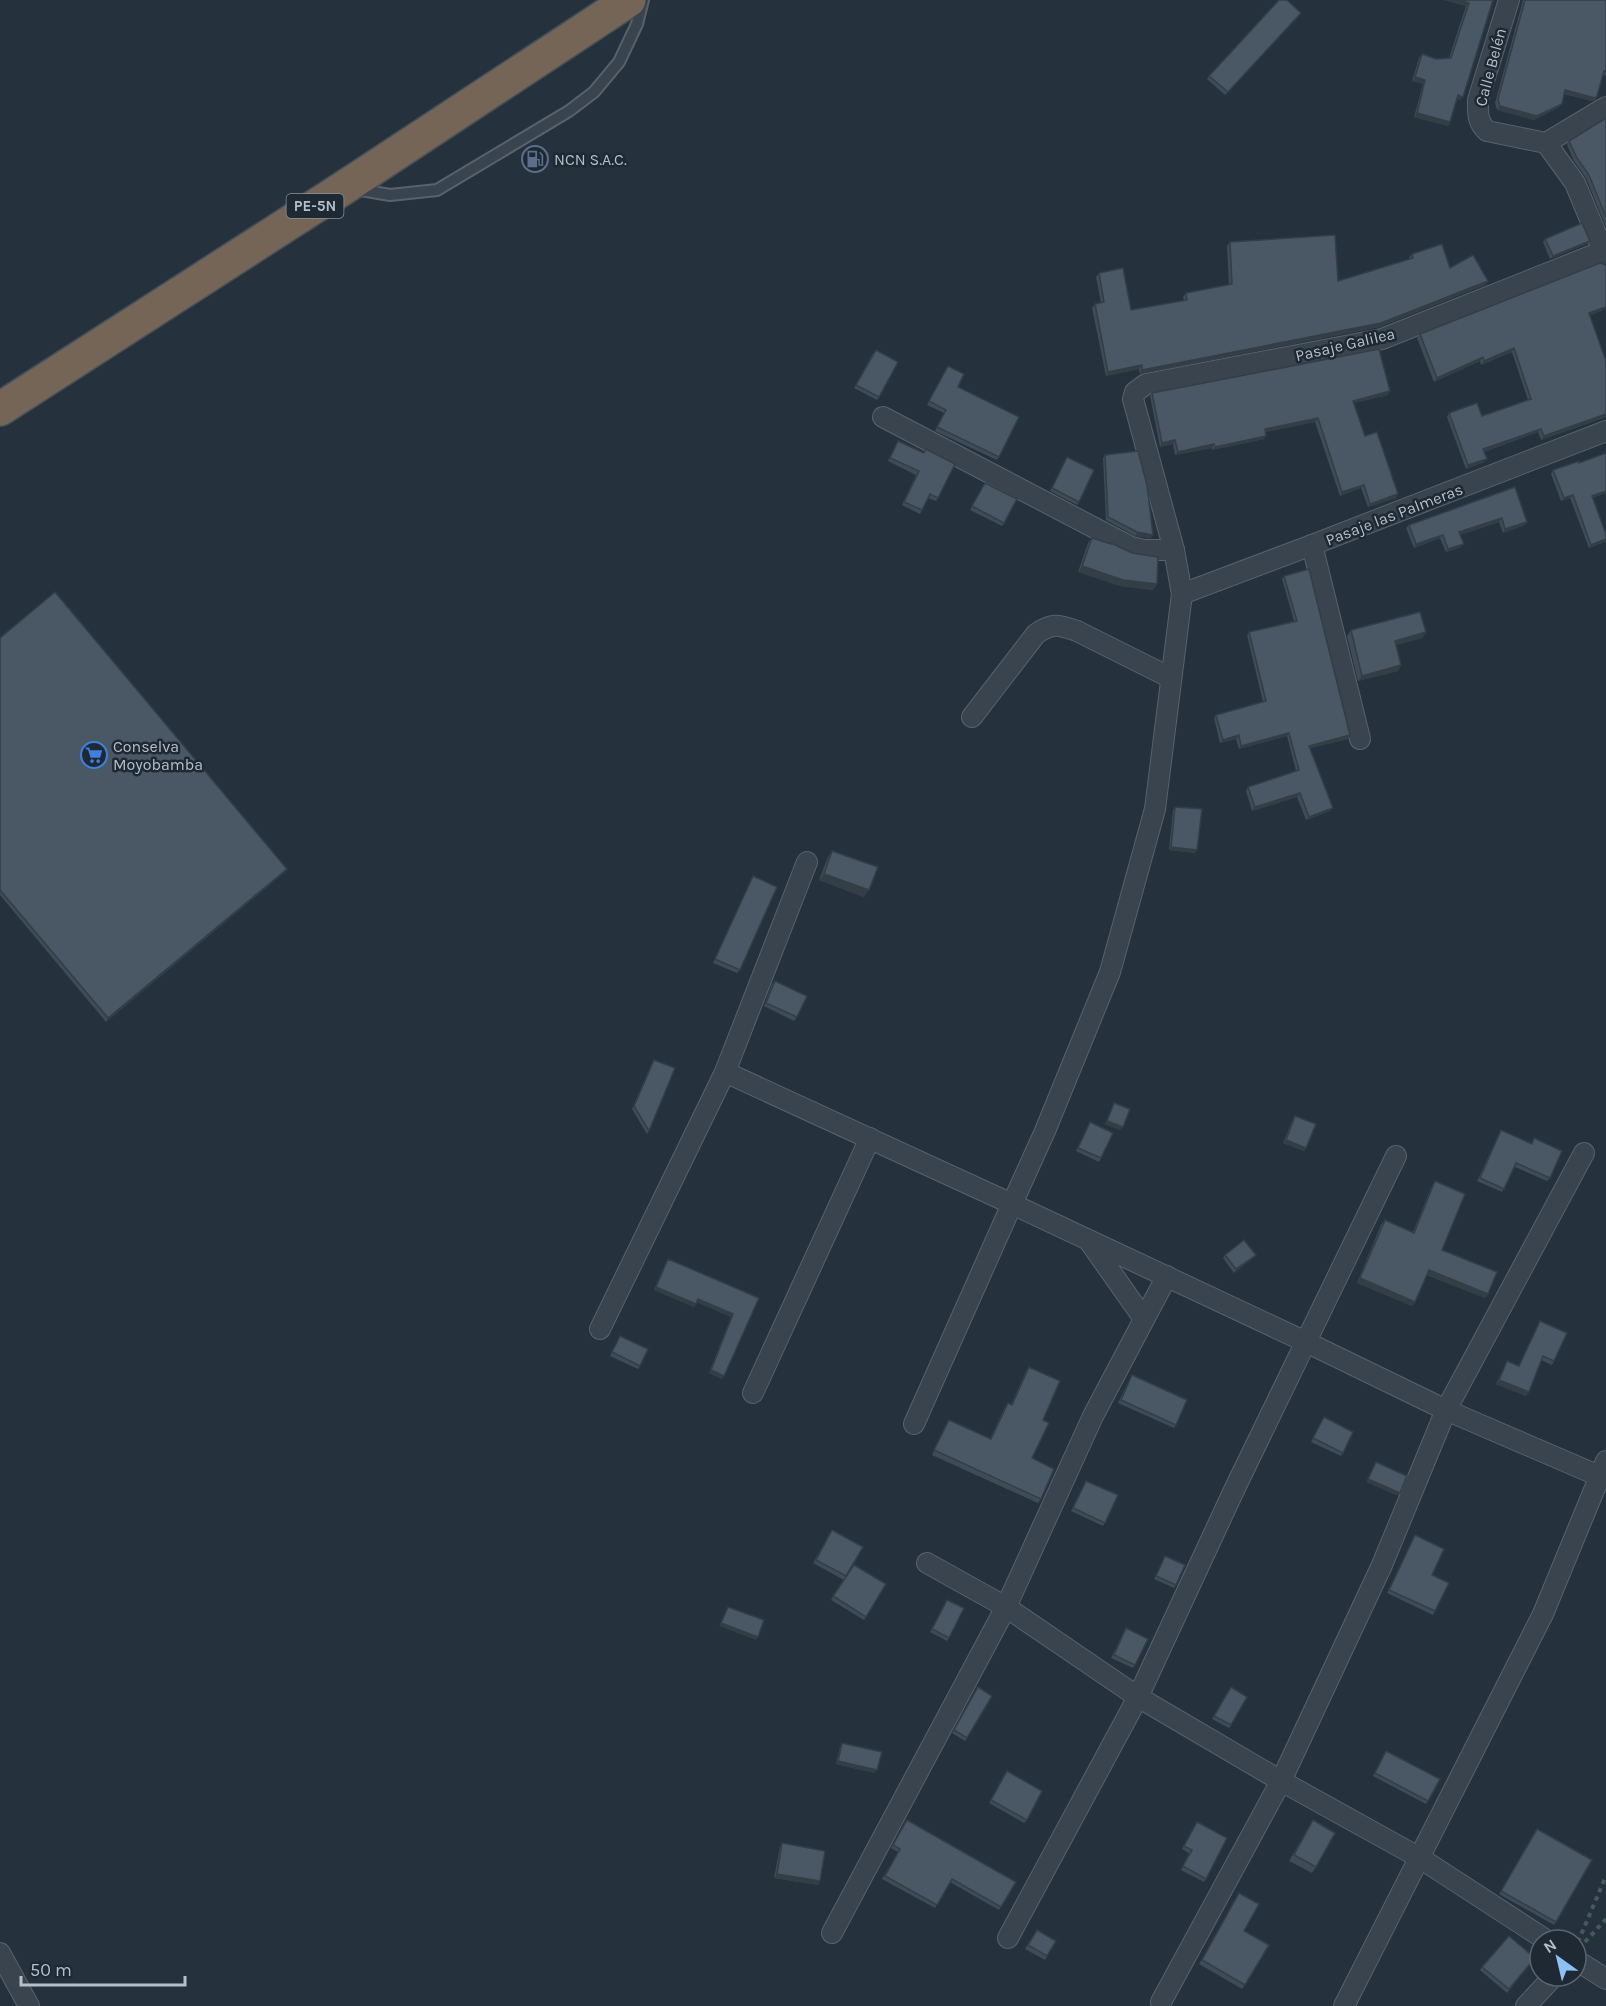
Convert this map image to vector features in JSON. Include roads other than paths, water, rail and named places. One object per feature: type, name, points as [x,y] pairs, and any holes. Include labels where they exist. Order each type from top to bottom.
[{"type":"highway","name":"PE-5N","points":[[0,409],[345,187],[629,0]]},
{"type":"street","name":"Calle Belén","points":[[1509,0],[1478,100],[1477,114],[1480,125],[1487,131],[1546,143]]},
{"type":"street","points":[[1605,253],[1575,183],[1546,143],[1606,106]]},
{"type":"street","name":"Pasaje Galilea","points":[[1174,550],[1133,399],[1135,392],[1146,384],[1382,339],[1605,253]]},
{"type":"street","points":[[883,417],[1131,547],[1144,550],[1174,550],[1182,594],[1155,808],[1110,972],[1045,1131],[914,1424]]},
{"type":"street","name":"Pasaje las Palmeras","points":[[1182,594],[1312,546],[1606,431]]},
{"type":"street","points":[[1312,546],[1360,738]]},
{"type":"street","points":[[972,717],[1036,634],[1048,625],[1060,625],[1077,631],[1171,678]]},
{"type":"street","points":[[600,1329],[725,1072],[807,862]]},
{"type":"street","points":[[725,1072],[1167,1276],[1446,1410],[1604,1472],[1543,1614],[1344,2006]]},
{"type":"street","points":[[753,1393],[870,1138]]},
{"type":"street","points":[[1161,2002],[1281,1781],[1382,1565],[1446,1410],[1584,1153]]},
{"type":"street","points":[[1008,1938],[1138,1697],[1235,1488],[1396,1156]]},
{"type":"street","points":[[1087,1239],[1144,1319]]},
{"type":"street","points":[[832,1933],[1006,1607],[1093,1416],[1167,1276]]},
{"type":"street","points":[[927,1563],[1006,1607],[1138,1697],[1281,1781],[1420,1858],[1528,1928]]},
{"type":"street","points":[[0,1953],[29,2006]]},
{"type":"street","points":[[1588,1968],[1606,1979]]},
{"type":"street","points":[[1526,2006],[1543,1988]]},
{"type":"lane","points":[[345,187],[390,195],[437,190],[569,111],[594,92],[619,62],[637,24],[643,0]]},
{"type":"place","name":"NCN S.A.C.","points":[[535,159]]},
{"type":"place","name":"Conselva Moyobamba","points":[[94,755]]}]
